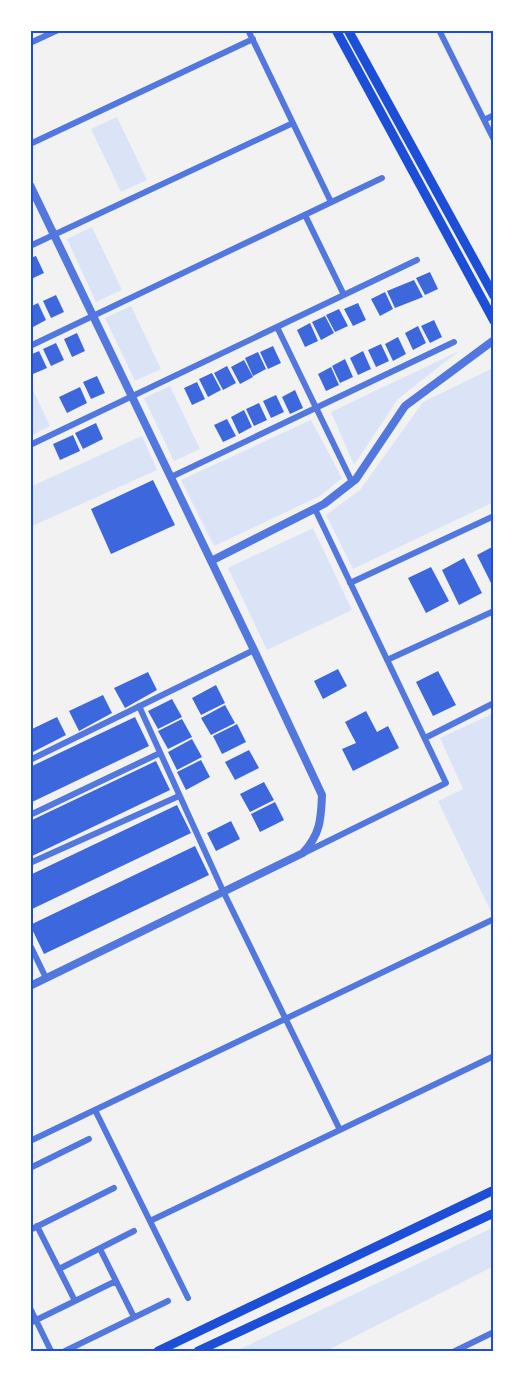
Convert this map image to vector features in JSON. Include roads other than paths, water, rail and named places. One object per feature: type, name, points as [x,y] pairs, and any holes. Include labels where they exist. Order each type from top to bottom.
[{"type":"main road","points":[[336,30],[494,321]]},
{"type":"main road","points":[[348,30],[494,296]]},
{"type":"main road","points":[[158,1351],[494,1190]]},
{"type":"main road","points":[[198,1351],[494,1213]]},
{"type":"street","points":[[30,43],[58,30]]},
{"type":"street","points":[[248,30],[331,202]]},
{"type":"street","points":[[439,30],[494,140]]},
{"type":"street","points":[[30,144],[253,39]]},
{"type":"street","points":[[484,120],[494,115]]},
{"type":"street","points":[[30,246],[293,123]]},
{"type":"street","points":[[30,346],[382,178]]},
{"type":"street","points":[[30,185],[322,795],[316,837],[303,853]]},
{"type":"street","points":[[305,215],[344,295]]},
{"type":"street","points":[[30,445],[417,260]]},
{"type":"street","points":[[278,327],[352,482]]},
{"type":"street","points":[[211,561],[324,504],[352,482],[405,406],[494,340]]},
{"type":"street","points":[[171,477],[453,342]]},
{"type":"street","points":[[30,986],[446,783],[315,509]]},
{"type":"street","points":[[350,583],[494,516]]},
{"type":"street","points":[[387,660],[494,611]]},
{"type":"street","points":[[30,760],[254,650]]},
{"type":"street","points":[[425,738],[494,703]]},
{"type":"street","points":[[139,706],[223,891],[340,1130]]},
{"type":"street","points":[[30,815],[160,753]]},
{"type":"street","points":[[30,863],[179,796]]},
{"type":"street","points":[[30,1141],[494,919]]},
{"type":"street","points":[[30,945],[46,978]]},
{"type":"street","points":[[150,1221],[494,1056]]},
{"type":"street","points":[[95,1110],[188,1298]]},
{"type":"street","points":[[30,1168],[89,1139]]},
{"type":"street","points":[[30,1230],[114,1188]]},
{"type":"street","points":[[37,1226],[75,1301]]},
{"type":"street","points":[[59,1269],[134,1231]]},
{"type":"street","points":[[100,1249],[134,1317]]},
{"type":"street","points":[[33,1322],[116,1281]]},
{"type":"street","points":[[65,1351],[168,1300]]},
{"type":"street","points":[[30,1308],[33,1322],[51,1351]]},
{"type":"street","points":[[455,1351],[494,1332]]}]
